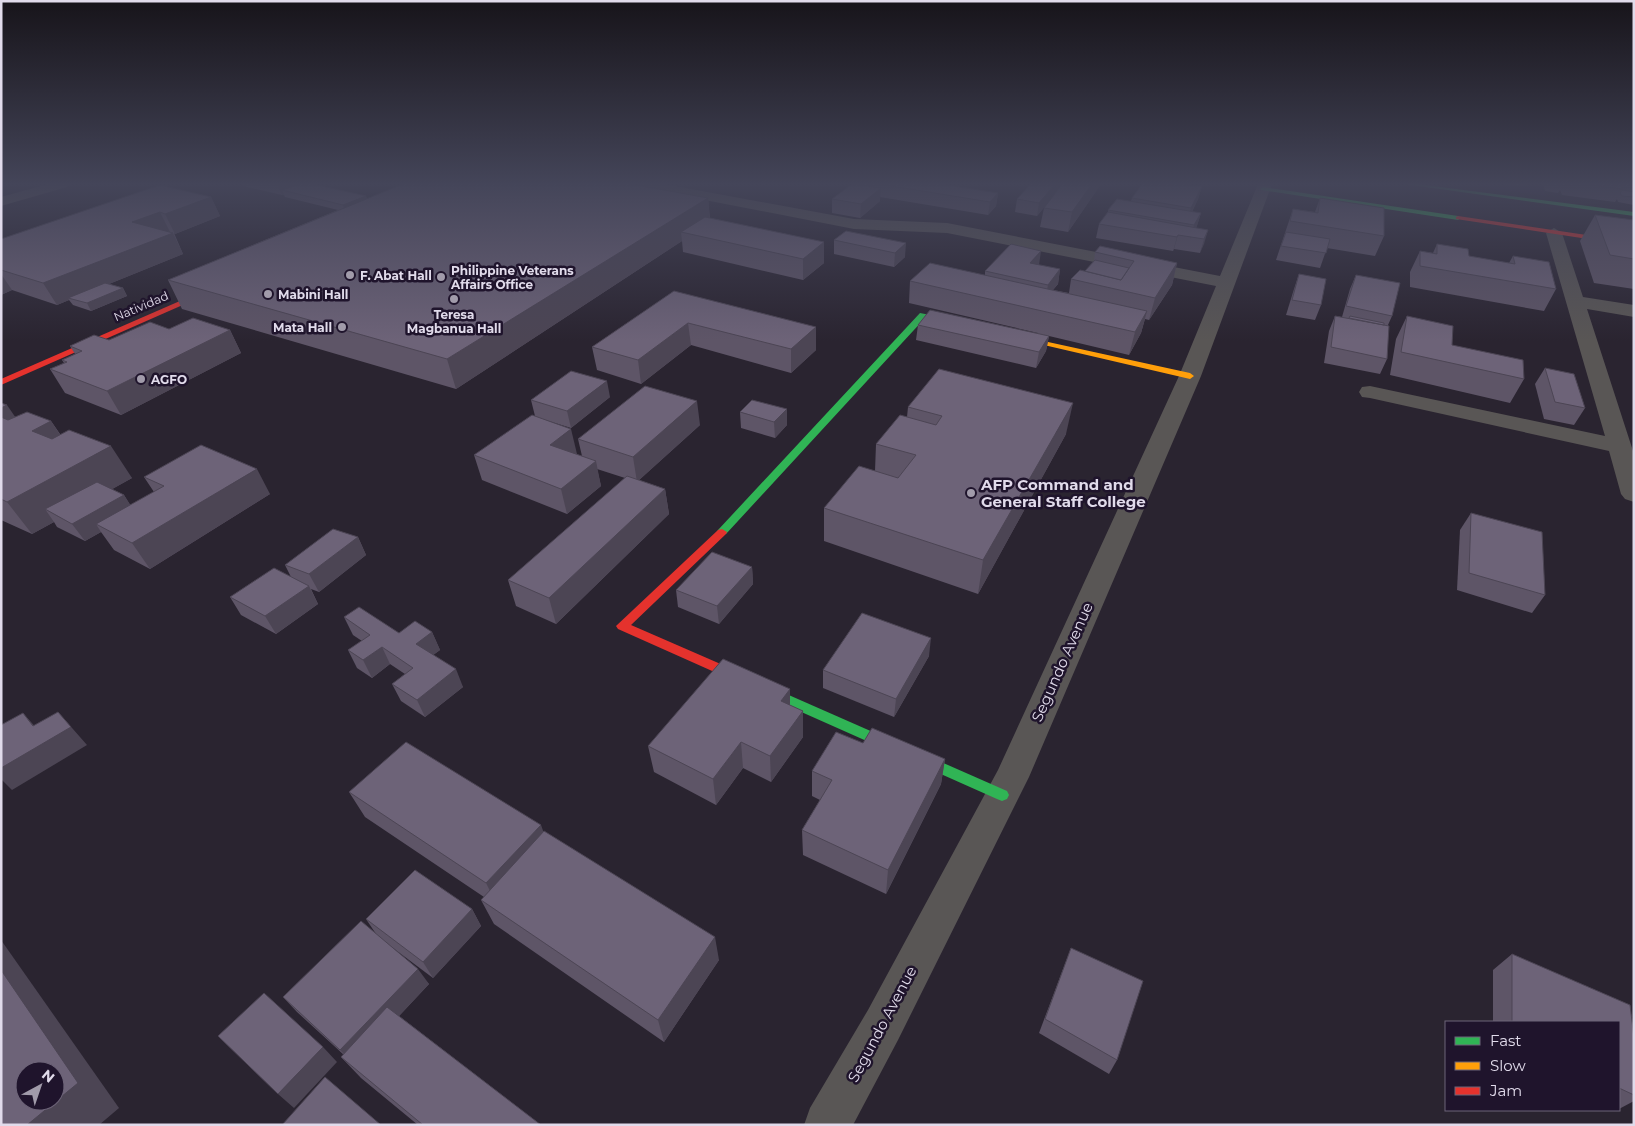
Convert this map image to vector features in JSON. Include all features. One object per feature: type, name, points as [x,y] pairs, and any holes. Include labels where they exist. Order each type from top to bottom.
[{"type":"street","points":[[990,237],[1226,283]]},
{"type":"street","name":"Segundo Avenue","points":[[827,1125],[883,1025],[1002,795],[1190,376],[1244,237]]},
{"type":"street","points":[[1555,237],[1634,494]]},
{"type":"street","points":[[1580,237],[1634,244]]},
{"type":"street","name":"Natividad","points":[[1,382],[228,283]]},
{"type":"street","points":[[1575,301],[1634,311]]},
{"type":"street","points":[[970,326],[923,315],[712,543],[622,626],[1002,795]]},
{"type":"street","points":[[999,332],[1190,376]]},
{"type":"street","points":[[1370,392],[1619,446]]},
{"type":"building","points":[[8,237],[164,237],[43,283],[1,270],[1,239]]},
{"type":"building","points":[[274,237],[646,237],[447,359],[168,280]]},
{"type":"building","points":[[702,237],[798,237],[824,242],[803,259]]},
{"type":"building","points":[[839,237],[874,237],[906,243],[895,253],[834,240]]},
{"type":"building","points":[[1188,237],[1205,237],[1204,239]]},
{"type":"building","points":[[1284,237],[1315,237],[1330,239],[1326,253],[1281,246]]},
{"type":"building","points":[[1603,237],[1634,237],[1634,259],[1610,255]]},
{"type":"building","points":[[1011,244],[1041,251],[1030,263],[1060,269],[1048,285],[985,271]]},
{"type":"building","points":[[1437,244],[1468,249],[1469,256],[1515,264],[1513,256],[1549,262],[1556,289],[1420,266],[1420,251],[1437,254]]},
{"type":"building","points":[[1100,246],[1177,263],[1155,298],[1071,279],[1080,270],[1121,280],[1134,261],[1095,252]]},
{"type":"building","points":[[1095,260],[1129,268],[1121,280],[1085,271]]},
{"type":"building","points":[[930,263],[1147,311],[1135,332],[910,281]]},
{"type":"building","points":[[1299,274],[1326,279],[1321,305],[1292,300]]},
{"type":"building","points":[[1356,275],[1400,283],[1392,316],[1346,306]]},
{"type":"building","points":[[105,283],[123,288],[87,303],[68,298]]},
{"type":"building","points":[[674,291],[816,327],[791,349],[688,323],[638,360],[592,347]]},
{"type":"building","points":[[930,310],[1049,336],[1039,352],[918,325]]},
{"type":"building","points":[[1335,316],[1389,326],[1387,359],[1331,347]]},
{"type":"building","points":[[1350,316],[1384,323],[1384,325],[1349,318]]},
{"type":"building","points":[[1407,316],[1453,326],[1452,345],[1523,360],[1524,379],[1401,352]]},
{"type":"building","points":[[193,318],[230,330],[107,391],[50,369],[67,362],[62,360],[82,351],[70,346],[94,335],[109,340],[150,322],[169,329]]},
{"type":"building","points":[[1545,368],[1574,374],[1585,408],[1555,402]]},
{"type":"building","name":"AFP Command and General Staff College","points":[[939,369],[1073,403],[983,560],[824,508],[859,466],[898,478],[916,455],[876,444],[900,415],[936,425],[942,416],[908,407]]},
{"type":"building","points":[[571,371],[607,381],[567,411],[531,400]]},
{"type":"building","points":[[645,386],[697,401],[633,457],[578,439]]},
{"type":"building","points":[[752,400],[787,409],[774,422],[740,412]]},
{"type":"building","points":[[27,412],[51,421],[32,431],[52,439],[69,430],[111,446],[7,502],[1,499],[1,417],[8,420]]},
{"type":"building","points":[[532,415],[571,429],[550,445],[596,461],[561,489],[474,455]]},
{"type":"building","points":[[201,445],[257,469],[132,543],[96,524],[164,486],[144,477]]},
{"type":"building","points":[[627,476],[665,489],[549,598],[508,580]]},
{"type":"building","points":[[97,482],[124,495],[72,524],[45,509]]},
{"type":"building","points":[[1471,513],[1542,532],[1545,595],[1469,573]]},
{"type":"building","points":[[333,529],[358,537],[309,574],[285,565]]},
{"type":"building","points":[[712,552],[752,567],[717,606],[676,590]]},
{"type":"building","points":[[274,568],[309,586],[265,616],[230,597]]},
{"type":"building","points":[[359,607],[399,633],[415,621],[432,632],[416,644],[456,669],[417,700],[392,684],[413,668],[382,647],[363,660],[348,650],[370,635],[344,617]]},
{"type":"building","points":[[862,613],[931,638],[896,699],[823,670]]},
{"type":"building","points":[[723,659],[790,689],[781,701],[803,711],[770,756],[741,742],[713,779],[648,746]]},
{"type":"building","points":[[58,712],[71,727],[1,768],[1,725],[23,713],[33,726]]},
{"type":"building","points":[[872,728],[945,759],[888,870],[802,830],[832,780],[812,771],[836,732],[863,743]]},
{"type":"building","points":[[406,742],[541,825],[486,883],[349,792]]},
{"type":"building","points":[[544,831],[715,937],[658,1020],[481,900]]},
{"type":"building","points":[[415,870],[472,909],[423,962],[366,919]]},
{"type":"building","points":[[361,921],[418,969],[340,1050],[283,997]]},
{"type":"building","points":[[1071,948],[1143,981],[1117,1060],[1045,1019]]},
{"type":"building","points":[[1512,954],[1630,1005],[1634,1038],[1634,1095],[1620,1088],[1620,1021],[1512,1021]]},
{"type":"building","points":[[1,970],[63,1061],[15,1061],[15,1111],[44,1111],[27,1125],[1,1125]]},
{"type":"building","points":[[264,993],[323,1047],[278,1094],[218,1036]]},
{"type":"building","points":[[387,1007],[541,1125],[423,1125],[341,1057]]},
{"type":"building","points":[[65,1064],[78,1083],[65,1094]]},
{"type":"building","points":[[325,1077],[381,1125],[282,1125]]},
{"type":"traffic: fast","points":[[722,532],[923,315],[961,323]]},
{"type":"traffic: fast","points":[[757,686],[1002,795]]},
{"type":"traffic: slow","points":[[1010,335],[1190,376]]},
{"type":"traffic: jam","points":[[1584,237],[1634,244]]},
{"type":"traffic: jam","points":[[1,382],[215,289]]},
{"type":"traffic: jam","points":[[722,532],[622,626],[757,686]]},
{"type":"place","name":"F. Abat Hall","points":[[350,275]]},
{"type":"place","name":"Philippine Veterans Affairs Office","points":[[441,277]]},
{"type":"place","name":"Mabini Hall","points":[[268,294]]},
{"type":"place","name":"Teresa Magbanua Hall","points":[[454,299]]},
{"type":"place","name":"Mata Hall","points":[[342,327]]},
{"type":"place","name":"AGFO","points":[[141,379]]},
{"type":"place","name":"AFP Command and General Staff College","points":[[971,493]]}]
